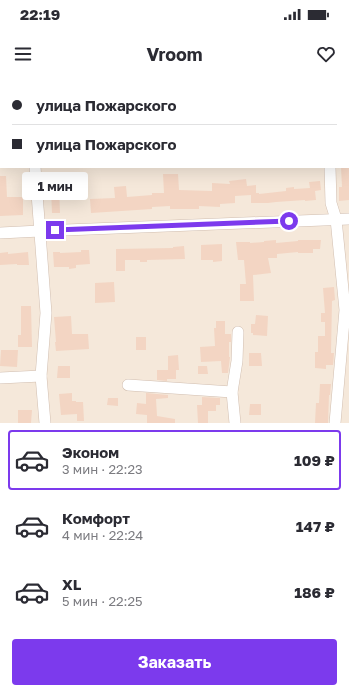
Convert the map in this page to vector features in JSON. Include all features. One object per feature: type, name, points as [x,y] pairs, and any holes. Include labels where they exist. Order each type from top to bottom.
[{"type":"street","points":[[35,168],[46,313],[41,376],[45,423]]},
{"type":"street","points":[[330,168],[331,203],[336,219],[345,310],[335,423]]},
{"type":"street","points":[[0,233],[349,219]]},
{"type":"street","points":[[235,423],[232,392],[237,361],[238,332]]},
{"type":"street","points":[[0,378],[41,376]]},
{"type":"street","points":[[128,385],[232,392]]},
{"type":"shaded area","points":[[0,168],[349,168],[349,423],[0,423]]},
{"type":"building","points":[[341,168],[349,168],[349,200],[339,201],[339,187],[342,187]]},
{"type":"building","points":[[163,174],[178,174],[179,190],[212,191],[212,183],[230,184],[229,181],[246,179],[247,186],[256,185],[256,193],[259,194],[286,191],[286,188],[294,187],[294,189],[310,188],[309,182],[320,181],[321,190],[315,191],[316,200],[251,203],[251,195],[235,196],[235,203],[220,204],[220,207],[199,206],[199,209],[170,209],[170,206],[152,207],[152,209],[91,213],[90,199],[115,198],[114,187],[126,186],[127,197],[152,195],[152,193],[164,193]]},
{"type":"building","points":[[0,176],[6,176],[7,197],[23,197],[23,215],[0,216]]},
{"type":"building","points":[[62,178],[63,188],[59,188],[60,213],[52,213],[51,189],[49,189],[48,179]]},
{"type":"building","points":[[276,240],[276,243],[298,240],[321,240],[320,249],[313,249],[313,253],[298,252],[277,254],[277,258],[268,258],[271,273],[253,275],[254,301],[240,301],[240,284],[246,284],[244,260],[238,260],[236,242],[250,243]]},
{"type":"building","points":[[222,244],[222,261],[213,262],[213,260],[201,260],[201,245]]},
{"type":"building","points":[[184,246],[185,259],[147,260],[147,262],[140,262],[140,260],[125,260],[125,271],[116,271],[116,249],[173,248]]},
{"type":"building","points":[[81,250],[89,250],[90,264],[76,265],[76,268],[69,269],[69,267],[54,267],[53,252],[81,252]]},
{"type":"building","points":[[8,252],[8,254],[28,252],[29,265],[0,265],[0,253]]},
{"type":"building","points":[[114,282],[115,302],[95,303],[95,283]]},
{"type":"building","points":[[334,287],[335,300],[332,301],[331,353],[334,353],[333,365],[326,365],[326,369],[315,368],[315,352],[318,352],[318,336],[325,336],[325,322],[321,322],[321,313],[325,313],[323,288]]},
{"type":"building","points":[[21,306],[31,306],[32,347],[18,347],[18,335],[21,335]]},
{"type":"building","points":[[256,315],[268,316],[267,336],[253,335],[253,333],[251,333],[251,324],[255,324]]},
{"type":"building","points":[[71,316],[72,334],[88,334],[89,349],[56,351],[54,317]]},
{"type":"building","points":[[216,321],[225,321],[225,334],[231,334],[231,342],[229,342],[230,357],[228,373],[222,373],[221,361],[201,362],[200,347],[215,346],[214,328],[216,328]]},
{"type":"building","points":[[136,337],[146,337],[146,350],[136,350]]},
{"type":"building","points":[[1,350],[18,350],[17,367],[0,366]]},
{"type":"building","points":[[249,353],[261,353],[262,366],[249,366]]},
{"type":"building","points":[[178,355],[179,370],[176,370],[176,379],[167,379],[167,381],[157,380],[157,370],[168,370],[168,356]]},
{"type":"building","points":[[58,366],[70,366],[70,378],[57,378]]},
{"type":"building","points":[[198,366],[207,366],[208,374],[198,374]]},
{"type":"building","points":[[320,384],[331,384],[328,423],[315,423],[316,403],[319,403]]},
{"type":"building","points":[[72,393],[72,401],[83,402],[84,421],[77,421],[77,414],[61,415],[59,394]]},
{"type":"building","points":[[146,393],[168,395],[168,398],[156,399],[157,416],[175,419],[175,423],[147,423],[147,415],[136,414],[137,403],[146,404]]},
{"type":"building","points":[[202,397],[220,398],[220,405],[216,405],[216,411],[208,411],[208,423],[198,423],[197,405],[202,405]]},
{"type":"building","points":[[108,398],[118,398],[118,406],[107,405]]},
{"type":"building","points":[[250,404],[261,404],[261,415],[249,415]]},
{"type":"building","points":[[18,410],[32,410],[31,423],[18,423]]},
{"type":"route","points":[[55,230],[289,221]]}]
